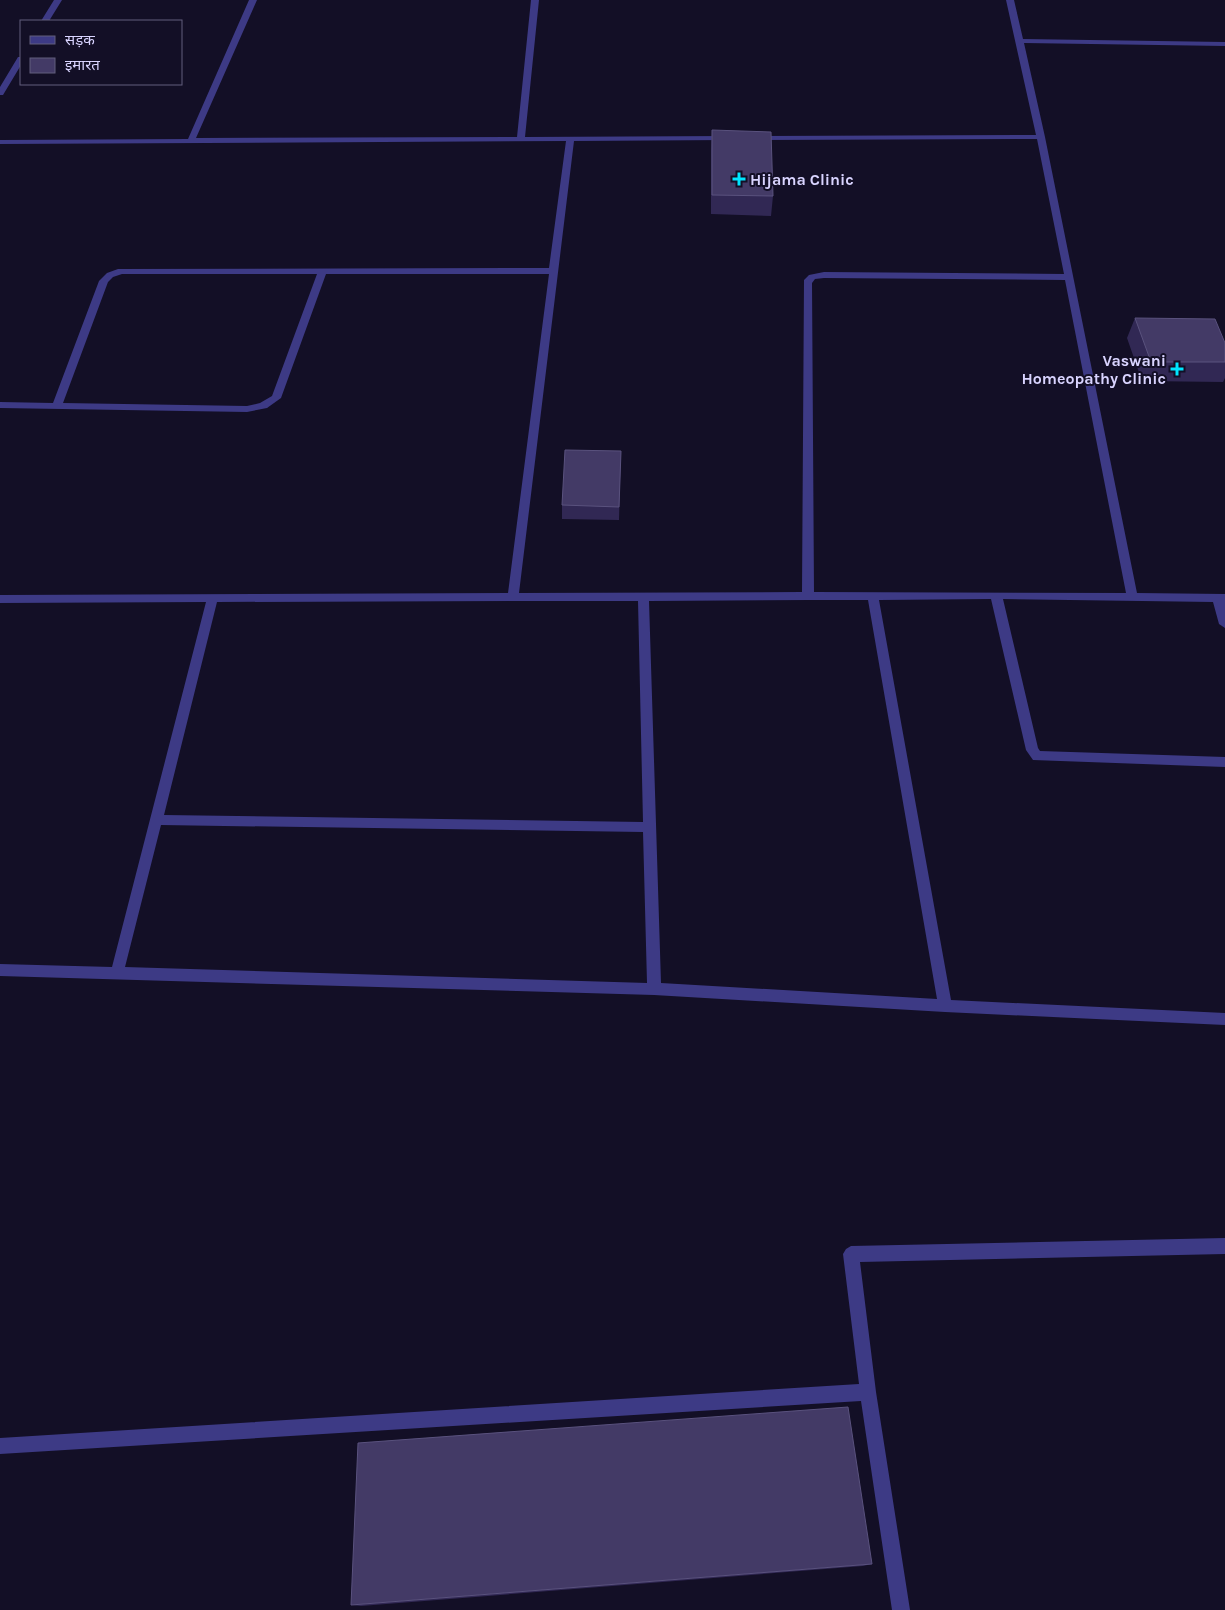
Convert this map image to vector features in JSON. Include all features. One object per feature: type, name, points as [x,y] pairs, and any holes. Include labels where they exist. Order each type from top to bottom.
[{"type":"street","points":[[46,20],[58,0]]},
{"type":"street","points":[[191,141],[253,0]]},
{"type":"street","points":[[521,139],[535,0]]},
{"type":"street","points":[[1010,0],[1021,41],[1041,137],[1132,596]]},
{"type":"street","points":[[1021,41],[1225,44]]},
{"type":"street","points":[[0,94],[20,61]]},
{"type":"street","points":[[746,138],[1041,137]]},
{"type":"street","points":[[0,142],[737,138]]},
{"type":"street","points":[[513,597],[570,139]]},
{"type":"street","points":[[0,405],[247,409],[264,406],[276,398],[324,270]]},
{"type":"street","points":[[56,406],[104,281],[110,275],[121,271],[553,271]]},
{"type":"street","points":[[808,596],[807,282],[812,278],[824,275],[1069,277]]},
{"type":"street","points":[[996,595],[1032,750],[1037,756],[1225,762]]},
{"type":"street","points":[[643,596],[654,989]]},
{"type":"street","points":[[873,596],[945,1006]]},
{"type":"street","points":[[0,599],[1132,596],[1221,598],[1225,624]]},
{"type":"street","points":[[117,974],[213,598]]},
{"type":"street","points":[[156,820],[649,827]]},
{"type":"street","points":[[0,970],[654,989],[945,1006],[1225,1019]]},
{"type":"street","points":[[902,1610],[868,1392],[851,1254],[1225,1246]]},
{"type":"street","points":[[0,1446],[868,1392]]},
{"type":"building","points":[[712,130],[771,132],[773,196],[712,195]]},
{"type":"building","points":[[1135,318],[1215,319],[1225,343],[1225,362],[1151,362]]},
{"type":"building","points":[[565,450],[621,451],[619,507],[562,505]]},
{"type":"building","points":[[848,1407],[872,1564],[351,1605],[358,1443]]},
{"type":"place","name":"Hijama Clinic","points":[[739,179]]},
{"type":"place","name":"Vaswani Homeopathy Clinic","points":[[1177,369]]}]
